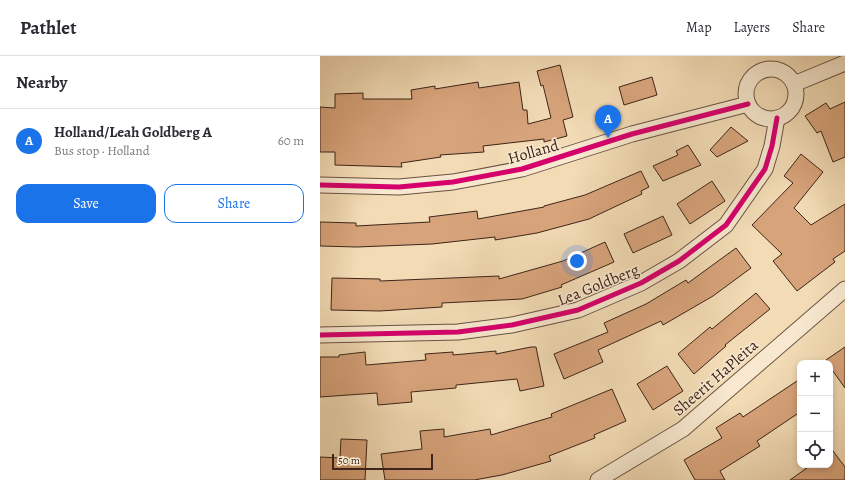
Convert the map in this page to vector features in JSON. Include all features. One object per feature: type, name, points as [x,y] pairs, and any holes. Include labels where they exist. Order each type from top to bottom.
[{"type":"street","points":[[794,84],[845,63]]},
{"type":"street","points":[[771,69],[781,71],[789,76],[794,84],[796,94],[794,105],[788,112],[777,118],[764,118],[756,114],[748,104],[746,94],[748,84],[760,71],[771,69]]},
{"type":"street","name":"Holland","points":[[320,185],[399,187],[453,182],[522,169],[632,134],[748,104]]},
{"type":"street","name":"Lea Goldberg","points":[[320,335],[458,332],[512,325],[578,310],[641,283],[679,261],[726,225],[765,169],[772,146],[777,118]]},
{"type":"street","name":"Sheerit HaPleita","points":[[598,480],[683,429],[845,289]]},
{"type":"building","points":[[560,65],[573,117],[563,120],[567,136],[544,142],[544,139],[483,146],[484,152],[440,155],[441,157],[401,163],[402,167],[335,165],[335,152],[320,152],[320,107],[335,108],[335,94],[363,93],[363,99],[412,99],[411,90],[435,86],[435,89],[478,82],[479,88],[519,82],[523,110],[527,110],[528,124],[551,118],[543,85],[541,86],[537,71]]},
{"type":"building","points":[[652,77],[657,95],[624,105],[619,87]]},
{"type":"building","points":[[845,102],[845,157],[833,162],[821,131],[817,133],[805,116],[826,103],[830,109]]},
{"type":"building","points":[[731,127],[748,141],[717,157],[710,150]]},
{"type":"building","points":[[688,145],[701,165],[663,181],[653,166],[678,155],[676,151]]},
{"type":"building","points":[[801,154],[823,172],[794,208],[811,225],[845,204],[845,251],[833,259],[835,262],[797,291],[773,261],[782,254],[752,225],[793,183],[784,176]]},
{"type":"building","points":[[641,171],[649,187],[641,191],[642,194],[589,219],[537,233],[495,240],[495,237],[432,244],[357,247],[320,246],[320,222],[356,223],[356,226],[430,222],[429,217],[477,211],[478,219],[544,207],[585,195]]},
{"type":"building","points":[[712,181],[725,201],[690,224],[677,204]]},
{"type":"building","points":[[663,216],[672,235],[633,253],[624,234]]},
{"type":"building","points":[[605,242],[614,262],[561,285],[562,287],[522,299],[442,303],[442,307],[380,311],[331,310],[332,278],[380,279],[380,281],[499,276],[499,279],[563,261]]},
{"type":"building","points":[[736,248],[751,268],[713,296],[663,325],[661,321],[598,350],[603,362],[564,379],[554,354],[608,332],[604,323],[646,304],[686,280],[688,283]]},
{"type":"building","points":[[756,293],[770,309],[725,345],[726,346],[694,374],[678,354],[710,327],[712,329]]},
{"type":"building","points":[[536,347],[544,386],[520,391],[517,379],[456,385],[456,388],[411,392],[412,402],[378,405],[377,393],[320,397],[320,357],[339,357],[339,355],[365,352],[366,365],[426,360],[425,354],[453,352],[453,355],[496,351],[496,354]]},
{"type":"building","points":[[845,347],[845,388],[833,371],[833,360],[826,360]]},
{"type":"building","points":[[667,366],[683,391],[653,410],[637,384]]},
{"type":"building","points":[[797,381],[797,414],[757,441],[760,446],[720,471],[725,480],[695,480],[684,460],[722,438],[716,428],[740,413],[743,417]]},
{"type":"building","points":[[612,389],[626,421],[594,435],[595,438],[549,456],[551,461],[502,475],[474,480],[385,480],[381,454],[422,449],[420,431],[444,429],[444,437],[490,429],[491,435],[552,417],[551,414]]},
{"type":"building","points":[[341,439],[367,440],[365,480],[320,480],[320,457],[340,458]]},
{"type":"building","points":[[833,451],[845,467],[845,480],[790,480],[807,468],[833,468]]},
{"type":"cycle path","points":[[320,185],[399,187],[453,182],[522,169],[632,134],[748,104]]},
{"type":"cycle path","points":[[320,335],[458,332],[512,325],[578,310],[641,283],[679,261],[726,225],[765,169],[772,146],[777,118]]},
{"type":"place","name":"Holland/Leah Goldberg A","points":[[608,138]]}]
